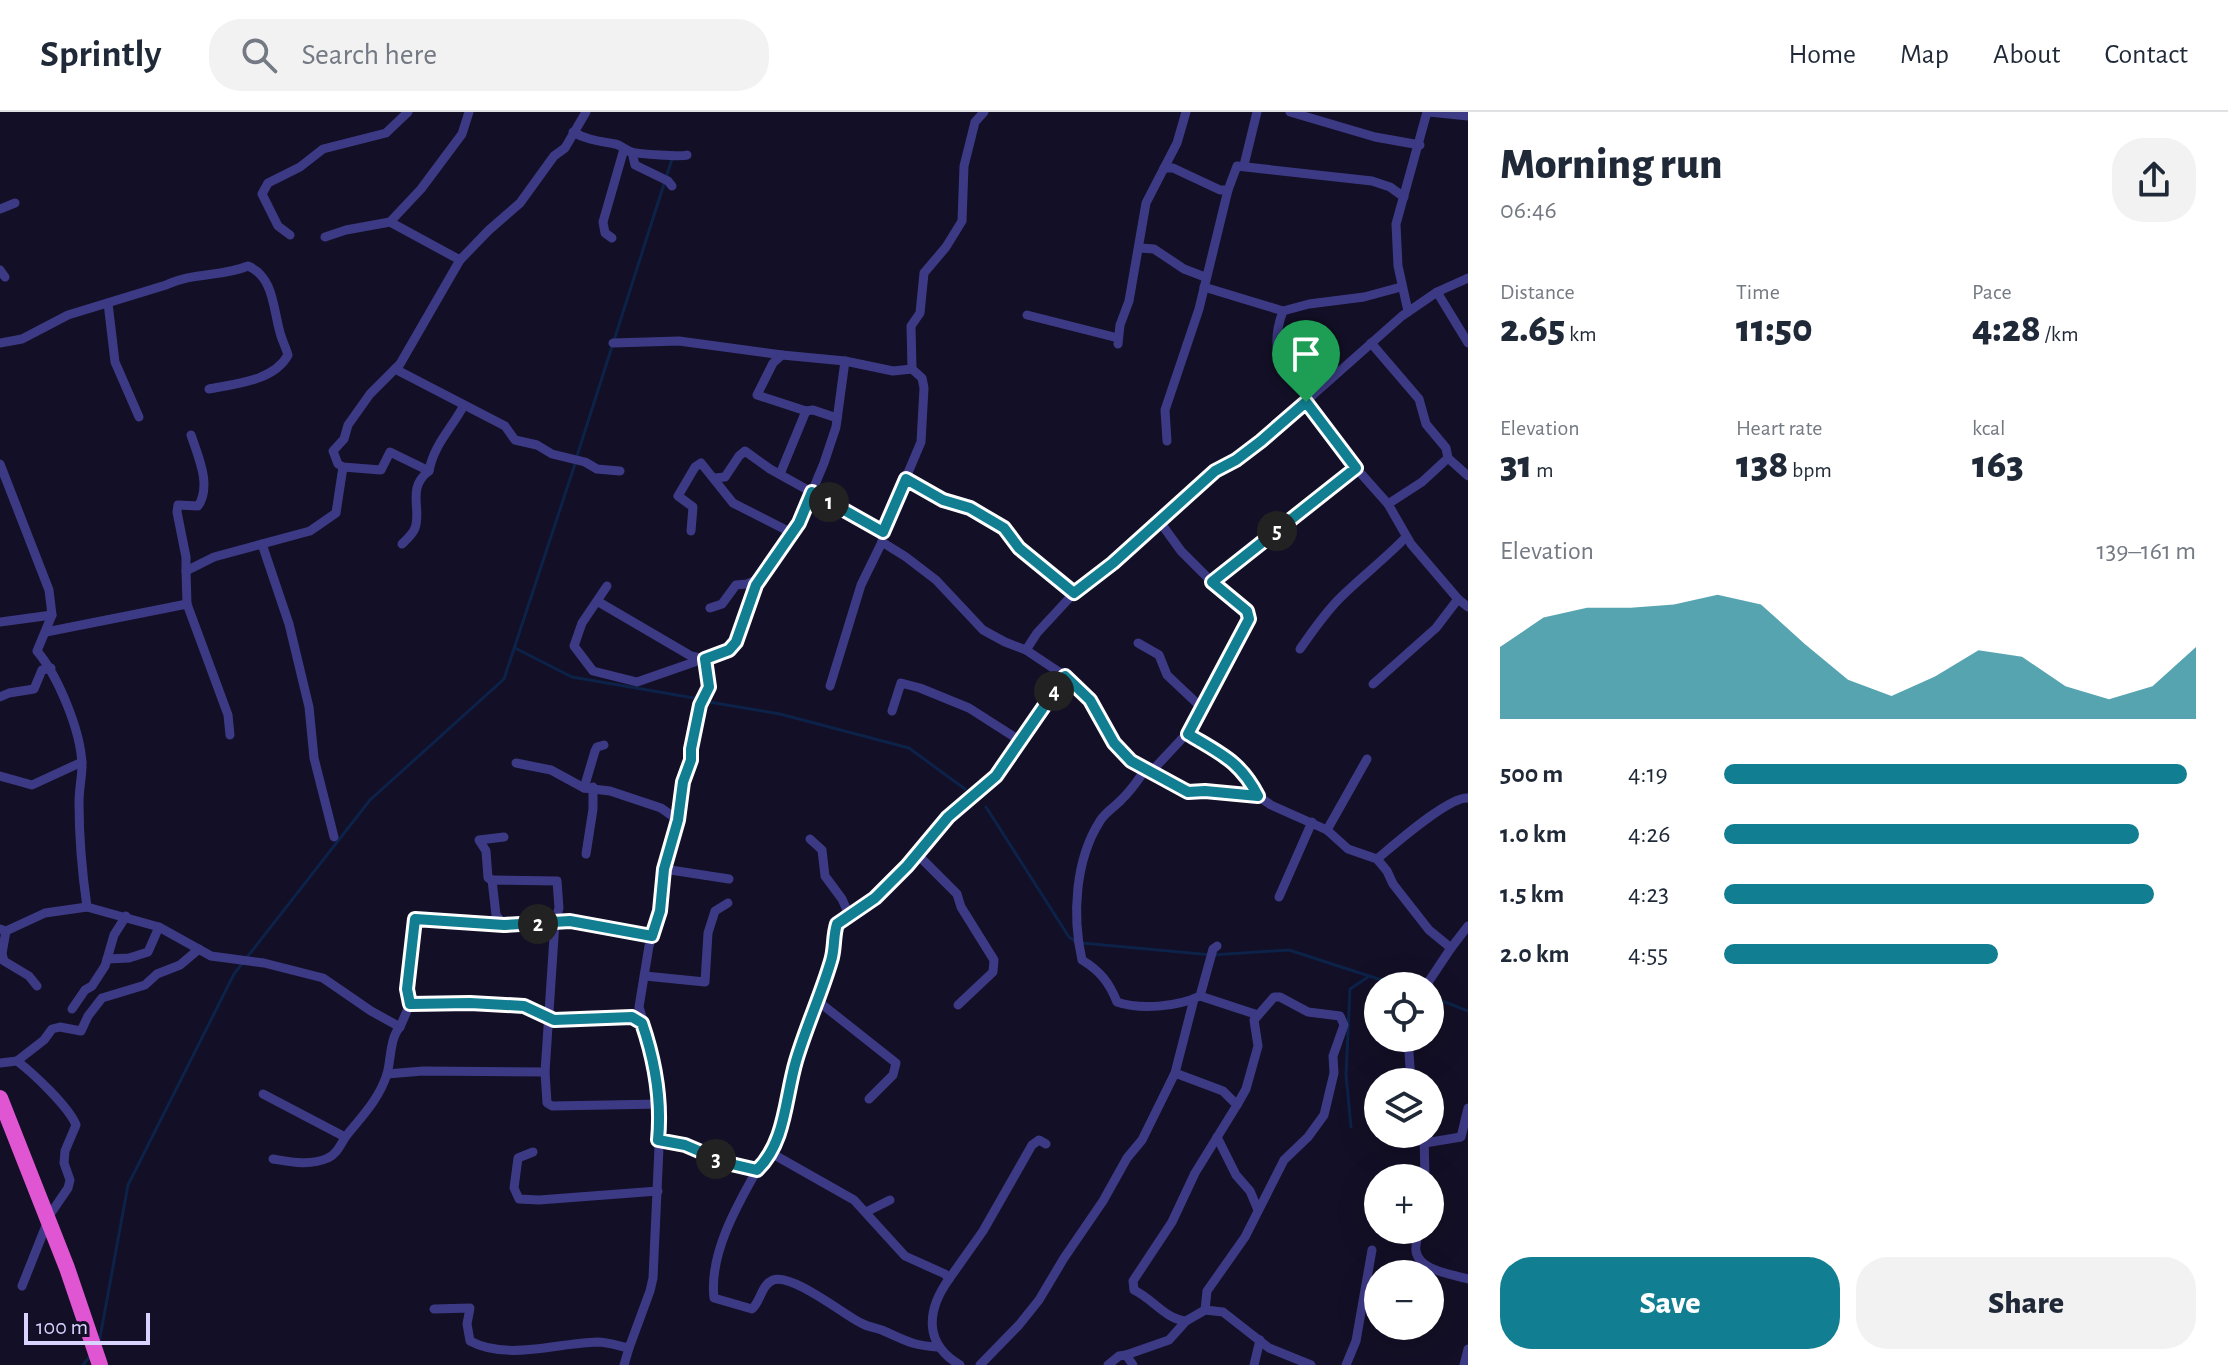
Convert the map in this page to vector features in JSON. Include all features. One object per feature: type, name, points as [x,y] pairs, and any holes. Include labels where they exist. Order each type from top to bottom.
[{"type":"highway","points":[[0,1098],[67,1268],[100,1365]]},
{"type":"street","points":[[290,235],[278,226],[262,194],[268,183],[300,167],[323,149],[386,133],[408,112]]},
{"type":"street","points":[[325,237],[390,222],[421,189],[462,134],[469,112]]},
{"type":"street","points":[[429,471],[390,452],[381,470],[343,467],[338,464],[333,451],[344,439],[348,425],[370,394],[395,369],[460,260],[520,203],[554,156],[565,148],[586,112]]},
{"type":"street","points":[[830,686],[861,585],[921,442],[924,388],[922,378],[912,369],[911,326],[920,313],[924,273],[946,247],[962,221],[964,166],[975,122],[984,112]]},
{"type":"street","points":[[1027,315],[1118,341],[1140,248],[1146,203],[1181,133],[1186,112]]},
{"type":"street","points":[[1244,165],[1257,112]]},
{"type":"street","points":[[1290,112],[1311,115],[1375,137],[1420,145]]},
{"type":"street","points":[[1408,311],[1401,287],[1396,224],[1428,112],[1468,116]]},
{"type":"street","points":[[573,132],[596,143],[618,144],[628,151],[635,165],[672,186]]},
{"type":"street","points":[[628,151],[661,153],[678,158],[687,155]]},
{"type":"street","points":[[612,238],[605,233],[603,222],[628,151]]},
{"type":"street","points":[[1167,441],[1165,410],[1190,339],[1237,166],[1372,181],[1390,187],[1404,197]]},
{"type":"street","points":[[1164,168],[1173,168],[1220,190],[1228,190]]},
{"type":"street","points":[[0,209],[15,203]]},
{"type":"street","points":[[390,222],[460,260]]},
{"type":"street","points":[[1140,248],[1154,249],[1205,282],[1283,311],[1309,304],[1364,297],[1401,287]]},
{"type":"street","points":[[0,343],[22,339],[68,315],[182,278],[248,266],[257,269],[271,288],[288,355],[285,361],[257,380],[209,389]]},
{"type":"street","points":[[1026,650],[1037,633],[1074,593],[1160,522],[1215,471],[1261,441],[1408,311],[1437,292],[1468,278]]},
{"type":"street","points":[[1437,292],[1468,343]]},
{"type":"street","points":[[108,303],[115,362],[139,417]]},
{"type":"street","points":[[1283,311],[1276,344],[1279,362],[1356,468],[1388,504],[1406,537],[1468,607]]},
{"type":"street","points":[[613,343],[679,341],[845,361],[893,371],[912,369]]},
{"type":"street","points":[[1371,343],[1419,399],[1426,424],[1446,448],[1448,458],[1468,476]]},
{"type":"street","points":[[782,355],[773,363],[757,395],[837,418]]},
{"type":"street","points":[[607,586],[582,623],[574,646],[593,671],[637,682],[729,650],[736,642],[745,612],[761,578],[799,523],[812,492],[837,418],[845,361]]},
{"type":"street","points":[[395,369],[505,426],[515,440],[537,445],[597,469],[620,471]]},
{"type":"street","points":[[402,544],[415,531],[415,497],[422,476],[429,471],[431,458],[443,434],[464,405]]},
{"type":"street","points":[[780,474],[806,411]]},
{"type":"street","points":[[191,435],[204,489],[198,506],[178,505],[186,557],[187,604],[228,715],[230,735]]},
{"type":"street","points":[[715,478],[725,477],[745,451],[882,537],[936,580],[983,630],[1026,650],[1065,676],[1090,700],[1119,749],[1131,761],[1188,792],[1258,796]]},
{"type":"street","points":[[1388,504],[1422,482],[1448,458]]},
{"type":"street","points":[[691,531],[693,507],[678,496],[698,463],[701,463],[733,503],[792,533]]},
{"type":"street","points":[[0,464],[49,590],[52,615],[37,651],[51,668],[69,710],[82,762],[79,801],[87,907]]},
{"type":"street","points":[[186,571],[214,557],[310,531],[336,513],[343,467]]},
{"type":"street","points":[[1212,582],[1356,468]]},
{"type":"street","points":[[906,479],[943,500],[970,508],[1004,528],[1019,548],[1074,593]]},
{"type":"street","points":[[1160,522],[1181,551],[1247,611],[1249,619],[1188,734],[1101,819],[1084,852],[1078,897],[1080,951],[1082,960],[1109,982],[1117,1002],[1132,1007],[1197,997],[1258,1015]]},
{"type":"street","points":[[1300,649],[1342,596],[1406,537]]},
{"type":"street","points":[[262,544],[289,624],[309,707],[314,758],[334,837]]},
{"type":"street","points":[[710,608],[722,604],[736,585],[761,578]]},
{"type":"street","points":[[1373,684],[1436,628],[1458,599]]},
{"type":"street","points":[[597,601],[691,656],[705,659]]},
{"type":"street","points":[[46,632],[187,604]]},
{"type":"street","points":[[0,622],[52,615]]},
{"type":"street","points":[[1138,643],[1159,655],[1167,675],[1203,709]]},
{"type":"street","points":[[624,1365],[650,1291],[658,1191],[661,1104],[652,1050],[639,1007],[683,782],[691,760],[700,705],[709,687],[705,659]]},
{"type":"street","points":[[0,697],[34,689],[42,670],[51,668]]},
{"type":"street","points":[[937,1347],[910,1345],[863,1324],[795,1284],[779,1279],[772,1280],[765,1287],[752,1309],[714,1298],[718,1259],[734,1215],[757,1170],[771,1153],[789,1101],[796,1059],[833,956],[837,924],[875,898],[948,817],[996,776],[1065,676]]},
{"type":"street","points":[[892,711],[901,683],[969,708],[1019,740]]},
{"type":"street","points":[[1188,734],[1237,764],[1258,796],[1271,805],[1327,830],[1348,849],[1377,859],[1429,930],[1451,948]]},
{"type":"street","points":[[586,854],[593,809],[588,788],[597,747],[604,745]]},
{"type":"street","points":[[1327,830],[1367,759]]},
{"type":"street","points":[[0,776],[32,785],[82,762]]},
{"type":"street","points":[[516,763],[551,770],[570,783],[661,808],[678,820]]},
{"type":"street","points":[[1377,859],[1433,815],[1461,797],[1468,798]]},
{"type":"street","points":[[1279,897],[1312,822]]},
{"type":"street","points":[[504,837],[479,840],[486,851],[488,878],[557,881],[559,908],[555,922],[545,1072],[547,1103],[552,1106],[661,1104]]},
{"type":"street","points":[[810,839],[822,850],[825,876],[842,899],[850,917]]},
{"type":"street","points":[[917,854],[957,894],[994,960],[993,972],[958,1005]]},
{"type":"street","points":[[664,869],[729,879]]},
{"type":"street","points":[[492,880],[496,915],[504,925]]},
{"type":"street","points":[[645,976],[705,982],[708,933],[715,911],[728,903]]},
{"type":"street","points":[[37,986],[29,976],[1,959],[3,930],[45,913],[87,907],[159,927],[211,956],[264,963],[323,978],[400,1027]]},
{"type":"street","points":[[72,1009],[85,990],[92,986],[107,959],[114,935],[126,916]]},
{"type":"street","points":[[273,1159],[296,1163],[327,1158],[340,1149],[345,1137],[380,1092],[396,1031],[410,1004],[407,989],[415,919],[504,925],[555,922],[593,924],[652,936]]},
{"type":"street","points":[[1435,972],[1468,926]]},
{"type":"street","points":[[107,959],[129,958],[148,952],[159,927]]},
{"type":"street","points":[[980,1365],[1039,1300],[1127,1158],[1142,1140],[1175,1073],[1197,997],[1213,949],[1217,946]]},
{"type":"street","points":[[0,1063],[17,1061],[44,1040],[52,1029],[60,1027],[81,1031],[102,998],[145,985],[157,974],[180,965],[199,949]]},
{"type":"street","points":[[1186,1321],[1173,1319],[1148,1297],[1134,1290],[1133,1281],[1172,1222],[1195,1173],[1246,1089],[1258,1046],[1254,1020],[1274,997],[1280,997],[1308,1012],[1340,1016],[1344,1025],[1333,1056],[1334,1073],[1324,1115],[1308,1137],[1284,1160],[1245,1237],[1207,1291],[1205,1310]]},
{"type":"street","points":[[819,1002],[896,1063],[893,1075],[869,1099]]},
{"type":"street","points":[[410,1004],[524,1006],[554,1020],[632,1017],[642,1023]]},
{"type":"street","points":[[17,1061],[66,1108],[76,1125],[65,1151],[64,1163],[70,1180],[68,1188],[51,1213],[22,1286]]},
{"type":"street","points":[[387,1074],[423,1071],[545,1072]]},
{"type":"street","points":[[1175,1073],[1223,1091],[1237,1105]]},
{"type":"street","points":[[263,1094],[345,1137]]},
{"type":"street","points":[[1444,1137],[1461,1137],[1468,1108]]},
{"type":"street","points":[[1217,1137],[1258,1210]]},
{"type":"street","points":[[658,1140],[685,1145],[727,1163],[757,1170]]},
{"type":"street","points":[[960,1365],[937,1347],[931,1326],[942,1289],[983,1231],[1032,1145],[1039,1140],[1046,1144]]},
{"type":"street","points":[[533,1152],[518,1158],[514,1188],[519,1199],[658,1191]]},
{"type":"street","points":[[771,1153],[854,1200],[905,1256],[945,1274],[949,1279]]},
{"type":"street","points":[[866,1212],[890,1200]]},
{"type":"street","points":[[1417,1244],[1416,1250],[1422,1263],[1468,1279]]},
{"type":"street","points":[[1346,1365],[1356,1341],[1372,1250]]},
{"type":"street","points":[[434,1309],[470,1308],[467,1324],[470,1341],[480,1347],[508,1349],[600,1342],[629,1348]]},
{"type":"street","points":[[1108,1365],[1119,1356],[1169,1340],[1186,1321],[1205,1310],[1223,1312],[1269,1348],[1311,1365]]},
{"type":"street","points":[[1254,1365],[1260,1340]]},
{"type":"street","points":[[1464,1365],[1468,1349]]},
{"type":"street","points":[[1126,1355],[1133,1365]]},
{"type":"waterway","points":[[577,456],[672,159]]},
{"type":"waterway","points":[[99,1343],[128,1185],[234,974],[370,800],[504,679],[575,464]]},
{"type":"waterway","points":[[515,648],[572,677],[694,698]]},
{"type":"waterway","points":[[709,702],[780,714],[909,748],[965,789]]},
{"type":"waterway","points":[[986,807],[1069,937],[1075,941]]},
{"type":"waterway","points":[[1082,943],[1212,955],[1289,950],[1364,974]]},
{"type":"waterway","points":[[1351,1127],[1346,1075],[1350,989],[1364,980]]},
{"type":"waterway","points":[[1444,1002],[1468,1011]]},
{"type":"waterway","points":[[83,1365],[91,1355]]},
{"type":"route","points":[[1306,402],[1356,468],[1212,582],[1247,611],[1249,619],[1188,734],[1237,764],[1258,796],[1188,792],[1131,761],[1114,743],[1090,700],[1065,676],[996,776],[948,817],[875,898],[837,924],[833,956],[796,1059],[789,1101],[769,1158],[757,1170],[727,1163],[685,1145],[658,1140],[661,1104],[652,1050],[642,1023],[632,1017],[554,1020],[524,1006],[410,1004],[407,989],[415,919],[504,925],[570,921],[652,936],[660,911],[664,869],[678,820],[700,705],[709,687],[705,659],[729,650],[736,642],[756,585],[799,523],[812,492],[883,532],[906,479],[943,500],[970,508],[1004,528],[1019,548],[1074,593],[1113,563],[1215,471],[1236,460],[1306,402]]}]
